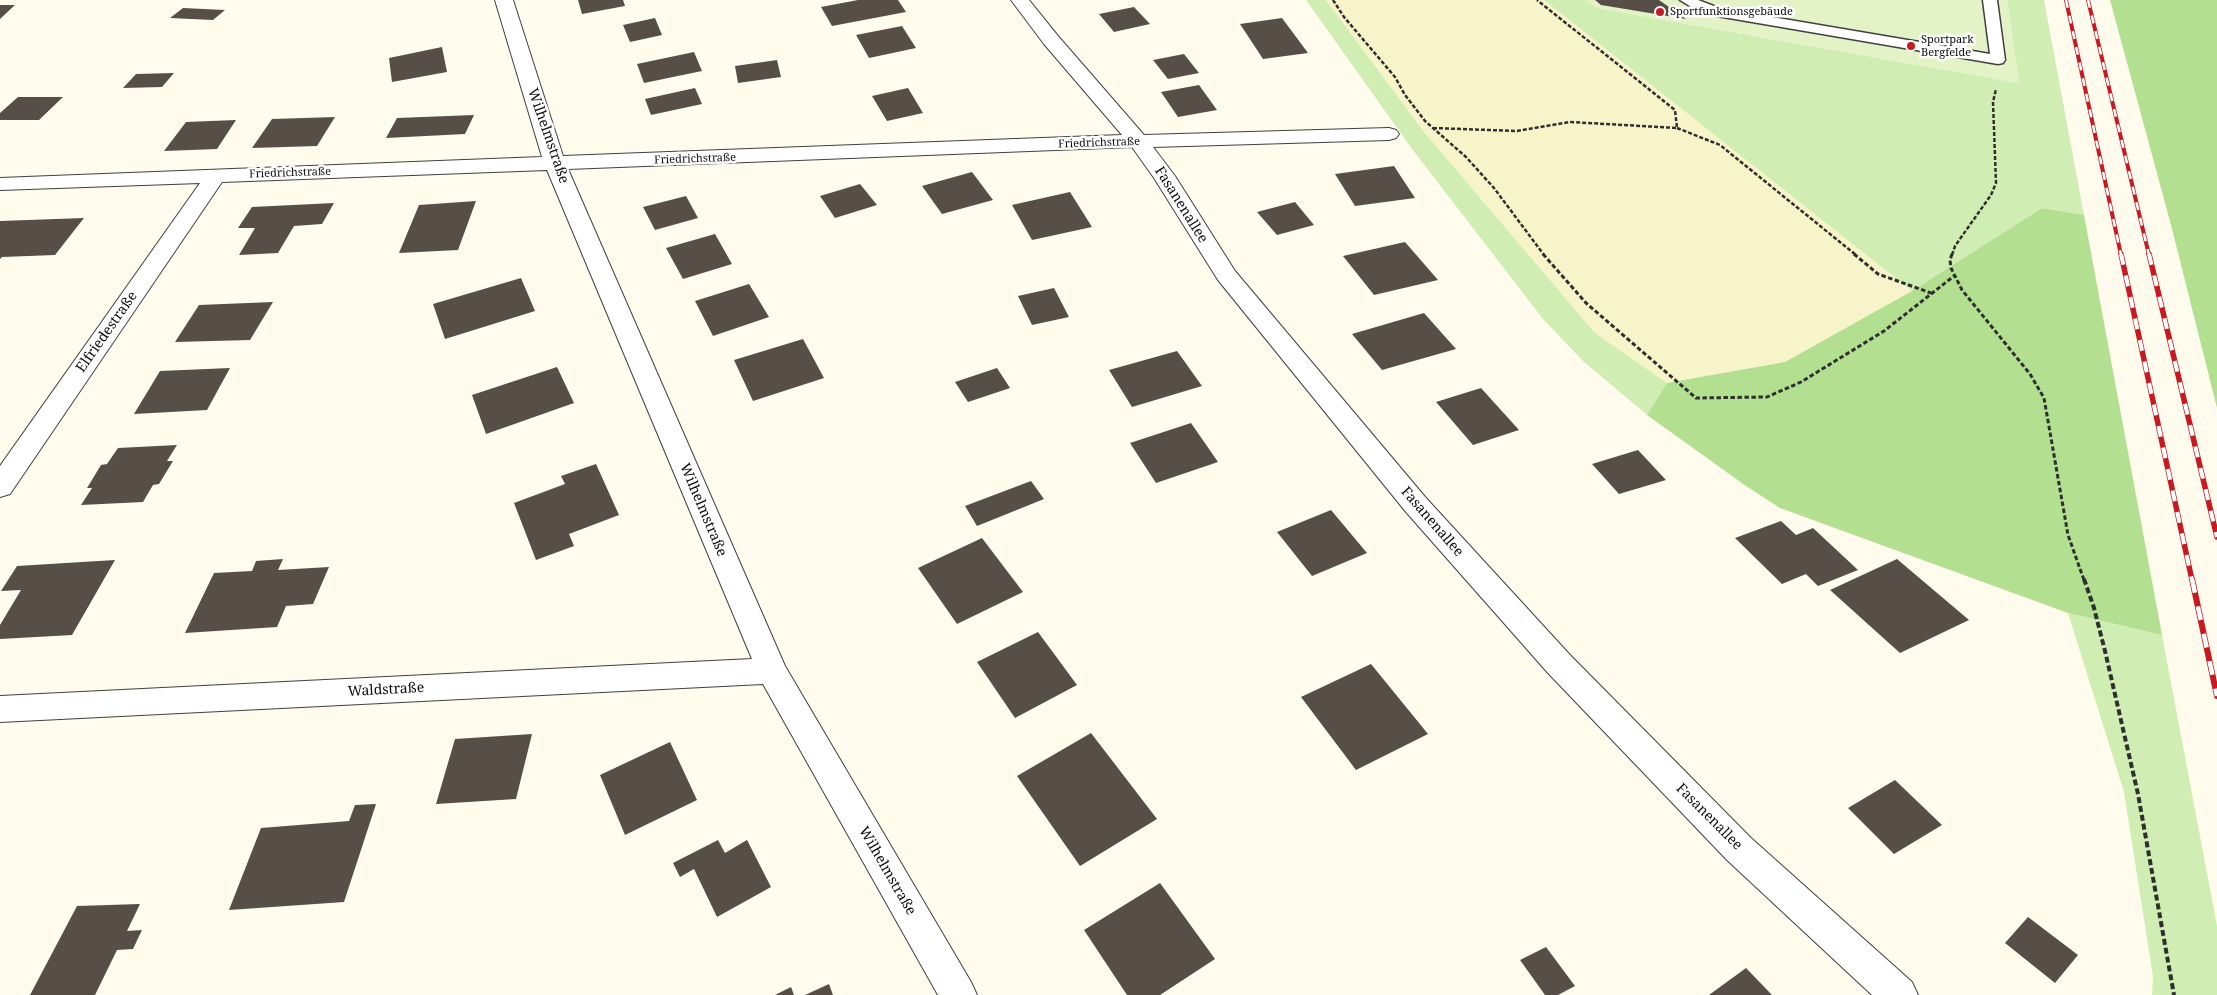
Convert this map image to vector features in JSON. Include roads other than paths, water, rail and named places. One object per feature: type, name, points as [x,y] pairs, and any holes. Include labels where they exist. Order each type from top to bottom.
[{"type":"street","name":"Wilhelmstraße","points":[[504,0],[555,164],[772,671],[958,995]]},
{"type":"street","name":"Fasanenallee","points":[[1020,0],[1051,40],[1138,141],[1164,176],[1226,275],[1429,520],[1558,664],[1739,848],[1899,995]]},
{"type":"street","name":"Friedrichstraße","points":[[0,184],[1138,141],[1389,134]]},
{"type":"street","name":"Elfriedestraße","points":[[0,487],[215,176]]},
{"type":"street","name":"Waldstraße","points":[[0,709],[772,671]]},
{"type":"lane","points":[[1687,0],[1717,12],[1998,60],[1990,0]]},
{"type":"railway","points":[[2066,0],[2121,255]]},
{"type":"railway","points":[[2088,0],[2149,255]]},
{"type":"railway","points":[[2121,254],[2192,580]]},
{"type":"railway","points":[[2149,254],[2217,537]]},
{"type":"railway","points":[[2192,579],[2217,696]]},
{"type":"place","name":"Sportfunktionsgebäude","points":[[1660,12]]},
{"type":"place","name":"Sportpark Bergfelde","points":[[1911,46]]}]
